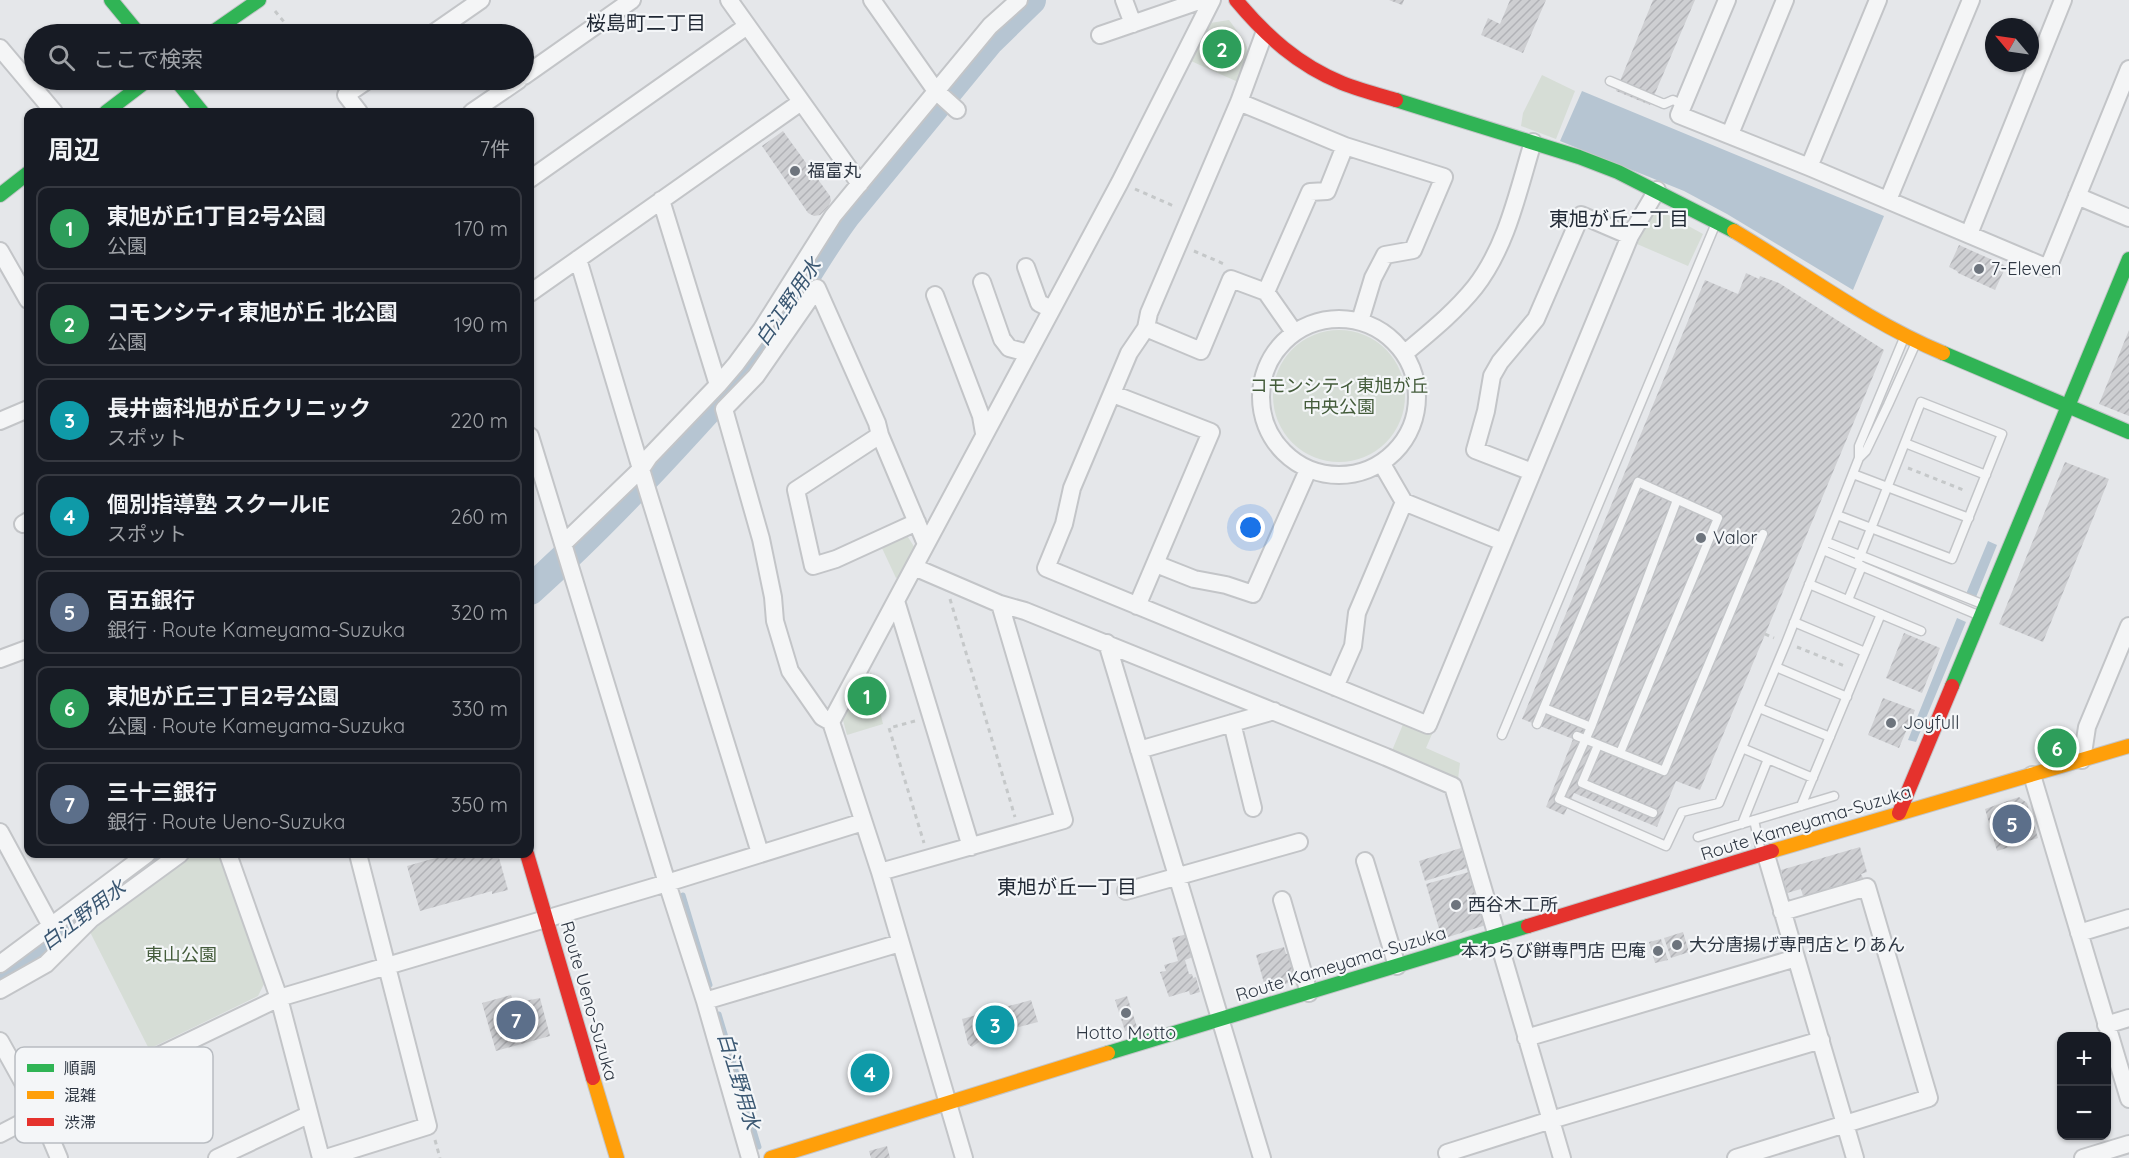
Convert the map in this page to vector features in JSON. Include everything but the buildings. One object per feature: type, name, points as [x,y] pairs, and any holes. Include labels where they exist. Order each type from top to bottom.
[{"type":"main road","points":[[111,0],[131,24]]},
{"type":"main road","points":[[224,24],[259,0]]},
{"type":"main road","points":[[1236,0],[1264,34],[1296,60],[1314,71],[1344,84],[1579,157],[1657,190],[1717,221],[1773,254],[1823,288],[1911,338],[2129,432]]},
{"type":"main road","points":[[111,108],[135,90]]},
{"type":"main road","points":[[184,90],[199,108]]},
{"type":"main road","points":[[0,195],[24,176]]},
{"type":"main road","points":[[1899,813],[2129,260]]},
{"type":"main road","name":"Route Kameyama-Suzuka","points":[[771,1158],[947,1102],[1899,813],[2129,746]]},
{"type":"main road","name":"Route Ueno-Suzuka","points":[[528,858],[617,1158]]},
{"type":"street","points":[[446,24],[481,0]]},
{"type":"street","points":[[534,69],[632,0]]},
{"type":"street","points":[[729,0],[860,184]]},
{"type":"street","points":[[872,0],[937,92],[957,110]]},
{"type":"street","points":[[566,552],[649,458],[718,386],[761,330],[833,216],[990,26],[1019,0]]},
{"type":"street","points":[[1124,0],[1133,24]]},
{"type":"street","points":[[1100,35],[1202,0]]},
{"type":"street","points":[[831,722],[1120,183],[1212,0]]},
{"type":"street","points":[[1727,0],[1679,115],[1730,134],[2048,268],[2129,69]]},
{"type":"street","points":[[1730,134],[1785,0]]},
{"type":"street","points":[[1809,167],[1878,0]]},
{"type":"street","points":[[1888,200],[1971,0]]},
{"type":"street","points":[[1969,234],[2063,0]]},
{"type":"street","points":[[534,176],[747,26]]},
{"type":"street","points":[[1264,34],[1239,102],[1149,314],[1146,328],[1129,353],[1072,488],[1064,524],[1046,568],[1428,725],[1630,236],[1657,190]]},
{"type":"street","points":[[0,48],[24,76]]},
{"type":"street","points":[[35,90],[51,108]]},
{"type":"street","points":[[353,90],[346,95],[356,108]]},
{"type":"street","points":[[478,108],[504,90]]},
{"type":"street","points":[[534,290],[801,102]]},
{"type":"street","points":[[1239,102],[1345,146],[1444,177],[1413,250],[1385,255],[1374,278],[1360,321]]},
{"type":"street","points":[[1405,353],[1442,323],[1487,269],[1500,243],[1533,142]]},
{"type":"street","points":[[1266,292],[1310,192],[1327,191],[1345,146]]},
{"type":"street","points":[[2077,196],[2129,218]]},
{"type":"street","points":[[661,200],[718,386]]},
{"type":"street","points":[[1532,472],[1475,450],[1486,411],[1492,376],[1500,362],[1536,319],[1581,215],[1630,236]]},
{"type":"street","points":[[0,251],[24,293]]},
{"type":"street","points":[[578,259],[760,853]]},
{"type":"street","points":[[1026,267],[1039,303],[1051,309]]},
{"type":"street","points":[[1146,328],[1201,351],[1231,279],[1266,292],[1294,332]]},
{"type":"street","points":[[926,544],[817,281],[756,376],[724,409],[761,539],[773,597],[775,621],[790,671],[822,717],[831,722],[880,872],[964,1158]]},
{"type":"street","points":[[982,282],[1002,339],[1009,348],[1028,353]]},
{"type":"street","points":[[935,296],[981,416],[984,433]]},
{"type":"street","points":[[1326,320],[1360,321],[1371,325],[1392,339],[1405,353],[1415,379],[1418,396],[1416,413],[1408,434],[1382,464],[1348,474],[1327,474],[1308,470],[1292,459],[1270,433],[1261,408],[1260,389],[1269,364],[1281,345],[1294,332],[1326,320]]},
{"type":"street","points":[[1113,394],[1211,432],[1137,606]]},
{"type":"street","points":[[0,421],[24,411]]},
{"type":"street","points":[[880,435],[796,490],[813,566],[836,559],[916,522]]},
{"type":"street","points":[[534,449],[705,1001],[750,1158]]},
{"type":"street","points":[[1382,464],[1404,502],[1503,542]]},
{"type":"street","points":[[1156,564],[1194,579],[1226,585],[1253,594],[1308,470]]},
{"type":"street","points":[[1335,687],[1353,646],[1357,613],[1404,502]]},
{"type":"street","points":[[914,567],[1000,604],[1025,611],[1107,643],[1453,786],[1562,1158]]},
{"type":"street","points":[[896,602],[971,847]]},
{"type":"street","points":[[880,872],[1064,820],[1000,604]]},
{"type":"street","points":[[2082,760],[2087,727],[2129,626]]},
{"type":"street","points":[[1107,643],[1262,1158]]},
{"type":"street","points":[[0,658],[24,650]]},
{"type":"street","points":[[1139,750],[1274,711]]},
{"type":"street","points":[[1233,723],[1253,808]]},
{"type":"street","points":[[2032,775],[2129,1099]]},
{"type":"street","points":[[177,1047],[279,998],[667,883],[863,822]]},
{"type":"street","points":[[0,832],[57,933]]},
{"type":"street","points":[[1125,891],[1299,842]]},
{"type":"street","points":[[1764,855],[1855,1158]]},
{"type":"street","points":[[0,990],[46,964],[57,933],[142,858]]},
{"type":"street","points":[[0,964],[57,933],[91,919],[175,858]]},
{"type":"street","points":[[229,858],[279,998],[321,1158]]},
{"type":"street","points":[[326,1158],[428,1126],[359,858]]},
{"type":"street","points":[[1365,861],[1396,966]]},
{"type":"street","points":[[1736,1158],[1929,1098],[1867,887],[1782,912]]},
{"type":"street","points":[[1282,900],[1309,993]]},
{"type":"street","points":[[2079,933],[2129,918]]},
{"type":"street","points":[[705,1001],[900,943]]},
{"type":"street","points":[[1526,1038],[1796,958]]},
{"type":"street","points":[[2106,1025],[2129,1018]]},
{"type":"street","points":[[1447,1153],[1821,1040]]},
{"type":"street","points":[[0,1041],[15,1068]]},
{"type":"street","points":[[217,1158],[308,1114]]},
{"type":"street","points":[[0,1134],[15,1126]]},
{"type":"street","points":[[53,1143],[59,1158]]},
{"type":"street","points":[[2083,1158],[2129,1144]]},
{"type":"lane","points":[[1610,81],[1664,104],[1673,100],[1683,105]]},
{"type":"lane","points":[[1502,735],[1717,221]]},
{"type":"lane","points":[[1859,458],[1866,451],[1884,414],[1911,338]]},
{"type":"lane","points":[[1677,500],[1591,727],[1581,738],[1559,799],[1666,846],[1682,812],[1719,803],[1825,546],[1859,458],[1859,447],[1911,338]]},
{"type":"lane","points":[[1837,515],[1870,528],[1952,560],[2002,435],[1922,402],[1870,528],[1848,600]]},
{"type":"lane","points":[[1905,443],[1986,475]]},
{"type":"lane","points":[[1853,474],[1969,519]]},
{"type":"lane","points":[[1537,724],[1638,482],[1718,518],[1620,753]]},
{"type":"lane","points":[[1581,738],[1664,771],[1763,534]]},
{"type":"lane","points":[[1825,546],[1859,562],[1984,610]]},
{"type":"lane","points":[[1809,584],[1921,631]]},
{"type":"lane","points":[[1801,806],[1881,614]]},
{"type":"lane","points":[[1794,622],[1865,652]]},
{"type":"lane","points":[[1776,667],[1846,697]]},
{"type":"lane","points":[[1544,708],[1591,727]]},
{"type":"lane","points":[[1759,708],[1830,737]]},
{"type":"lane","points":[[1598,745],[1582,783],[1653,813]]},
{"type":"lane","points":[[1742,748],[1813,778]]},
{"type":"lane","points":[[1742,824],[1768,759]]},
{"type":"lane","points":[[1698,837],[1834,796]]},
{"type":"lane","points":[[1754,820],[1764,855]]},
{"type":"path","points":[[275,11],[286,24]]},
{"type":"path","points":[[1120,183],[1193,214]]},
{"type":"path","points":[[945,580],[1020,833]]},
{"type":"path","points":[[1765,634],[1857,672]]},
{"type":"path","points":[[929,859],[889,728],[931,716]]},
{"type":"green space","points":[[1229,20],[1242,37],[1248,55],[1238,82],[1191,61],[1210,23]]},
{"type":"green space","points":[[1542,75],[1575,91],[1556,139],[1521,126],[1523,113]]},
{"type":"green space","points":[[1663,212],[1703,234],[1688,266],[1637,244],[1652,216]]},
{"type":"green space","name":"コモンシティ東旭が丘 中央公園","points":[[1339,330],[1364,335],[1386,349],[1400,371],[1405,396],[1400,421],[1386,443],[1364,457],[1339,462],[1314,457],[1292,443],[1278,421],[1273,396],[1278,371],[1292,349],[1314,335]]},
{"type":"green space","points":[[906,534],[915,548],[899,577],[896,578],[881,546]]},
{"type":"green space","points":[[871,672],[883,724],[847,735],[843,720]]},
{"type":"green space","points":[[1404,722],[1432,734],[1426,748],[1460,763],[1458,779],[1443,776],[1391,753]]},
{"type":"green space","points":[[2050,735],[2071,742],[2068,754],[2038,764]]},
{"type":"green space","name":"東山公園","points":[[186,858],[222,858],[265,982],[258,996],[153,1047],[148,1047],[90,932]]},
{"type":"water","points":[[1582,91],[1884,216],[1853,290],[1727,214],[1684,191],[1560,141]]},
{"type":"water","points":[[1988,541],[1997,545],[1976,597],[1966,594]]},
{"type":"water","points":[[1957,618],[1966,622],[1916,742],[1908,740]]},
{"type":"waterway","name":"白江野用水","points":[[534,586],[632,491],[742,371],[769,334],[845,216],[989,41],[1031,0]]},
{"type":"waterway","name":"白江野用水","points":[[0,977],[161,858]]},
{"type":"waterway","name":"白江野用水","points":[[683,895],[710,985]]},
{"type":"waterway","name":"白江野用水","points":[[719,1014],[759,1147]]},
{"type":"traffic: fast","points":[[111,0],[131,24]]},
{"type":"traffic: fast","points":[[224,24],[259,0]]},
{"type":"traffic: fast","points":[[111,108],[135,90]]},
{"type":"traffic: fast","points":[[184,90],[199,108]]},
{"type":"traffic: fast","points":[[1396,100],[1579,157],[1618,172],[1734,231]]},
{"type":"traffic: fast","points":[[0,195],[24,176]]},
{"type":"traffic: fast","points":[[1952,686],[2129,259]]},
{"type":"traffic: fast","points":[[1943,353],[2129,432]]},
{"type":"traffic: fast","points":[[1108,1053],[1528,926]]},
{"type":"traffic: slow","points":[[1734,231],[1862,312],[1915,341],[1943,353]]},
{"type":"traffic: slow","points":[[1772,851],[2129,746]]},
{"type":"traffic: slow","points":[[771,1158],[1108,1053]]},
{"type":"traffic: slow","points":[[593,1078],[617,1158]]},
{"type":"traffic: jam","points":[[1236,0],[1271,37],[1311,68],[1342,83],[1396,100]]},
{"type":"traffic: jam","points":[[1899,813],[1952,686]]},
{"type":"traffic: jam","points":[[1528,926],[1772,851]]},
{"type":"traffic: jam","points":[[528,858],[593,1078]]},
{"type":"place","name":"コモンシティ東旭が丘 北公園","points":[[1222,49]]},
{"type":"place","name":"福富丸","points":[[795,171]]},
{"type":"place","name":"7-Eleven","points":[[1979,269]]},
{"type":"place","name":"Valor","points":[[1701,538]]},
{"type":"place","name":"東旭が丘1丁目2号公園","points":[[867,696]]},
{"type":"place","name":"Joyfull","points":[[1891,723]]},
{"type":"place","name":"東旭が丘三丁目2号公園","points":[[2057,748]]},
{"type":"place","name":"百五銀行","points":[[2012,824]]},
{"type":"place","name":"西谷木工所","points":[[1456,905]]},
{"type":"place","name":"大分唐揚げ専門店とりあん","points":[[1677,945]]},
{"type":"place","name":"本わらび餅専門店 巴庵","points":[[1658,951]]},
{"type":"place","name":"Hotto Motto","points":[[1126,1013]]},
{"type":"place","name":"三十三銀行","points":[[516,1020]]},
{"type":"place","name":"長井歯科旭が丘クリニック","points":[[995,1025]]},
{"type":"place","name":"個別指導塾 スクールIE","points":[[870,1073]]},
{"type":"district","name":"桜島町二丁目","points":[[646,23]]},
{"type":"district","name":"東旭が丘二丁目","points":[[1619,219]]},
{"type":"district","name":"東旭が丘一丁目","points":[[1067,887]]}]
